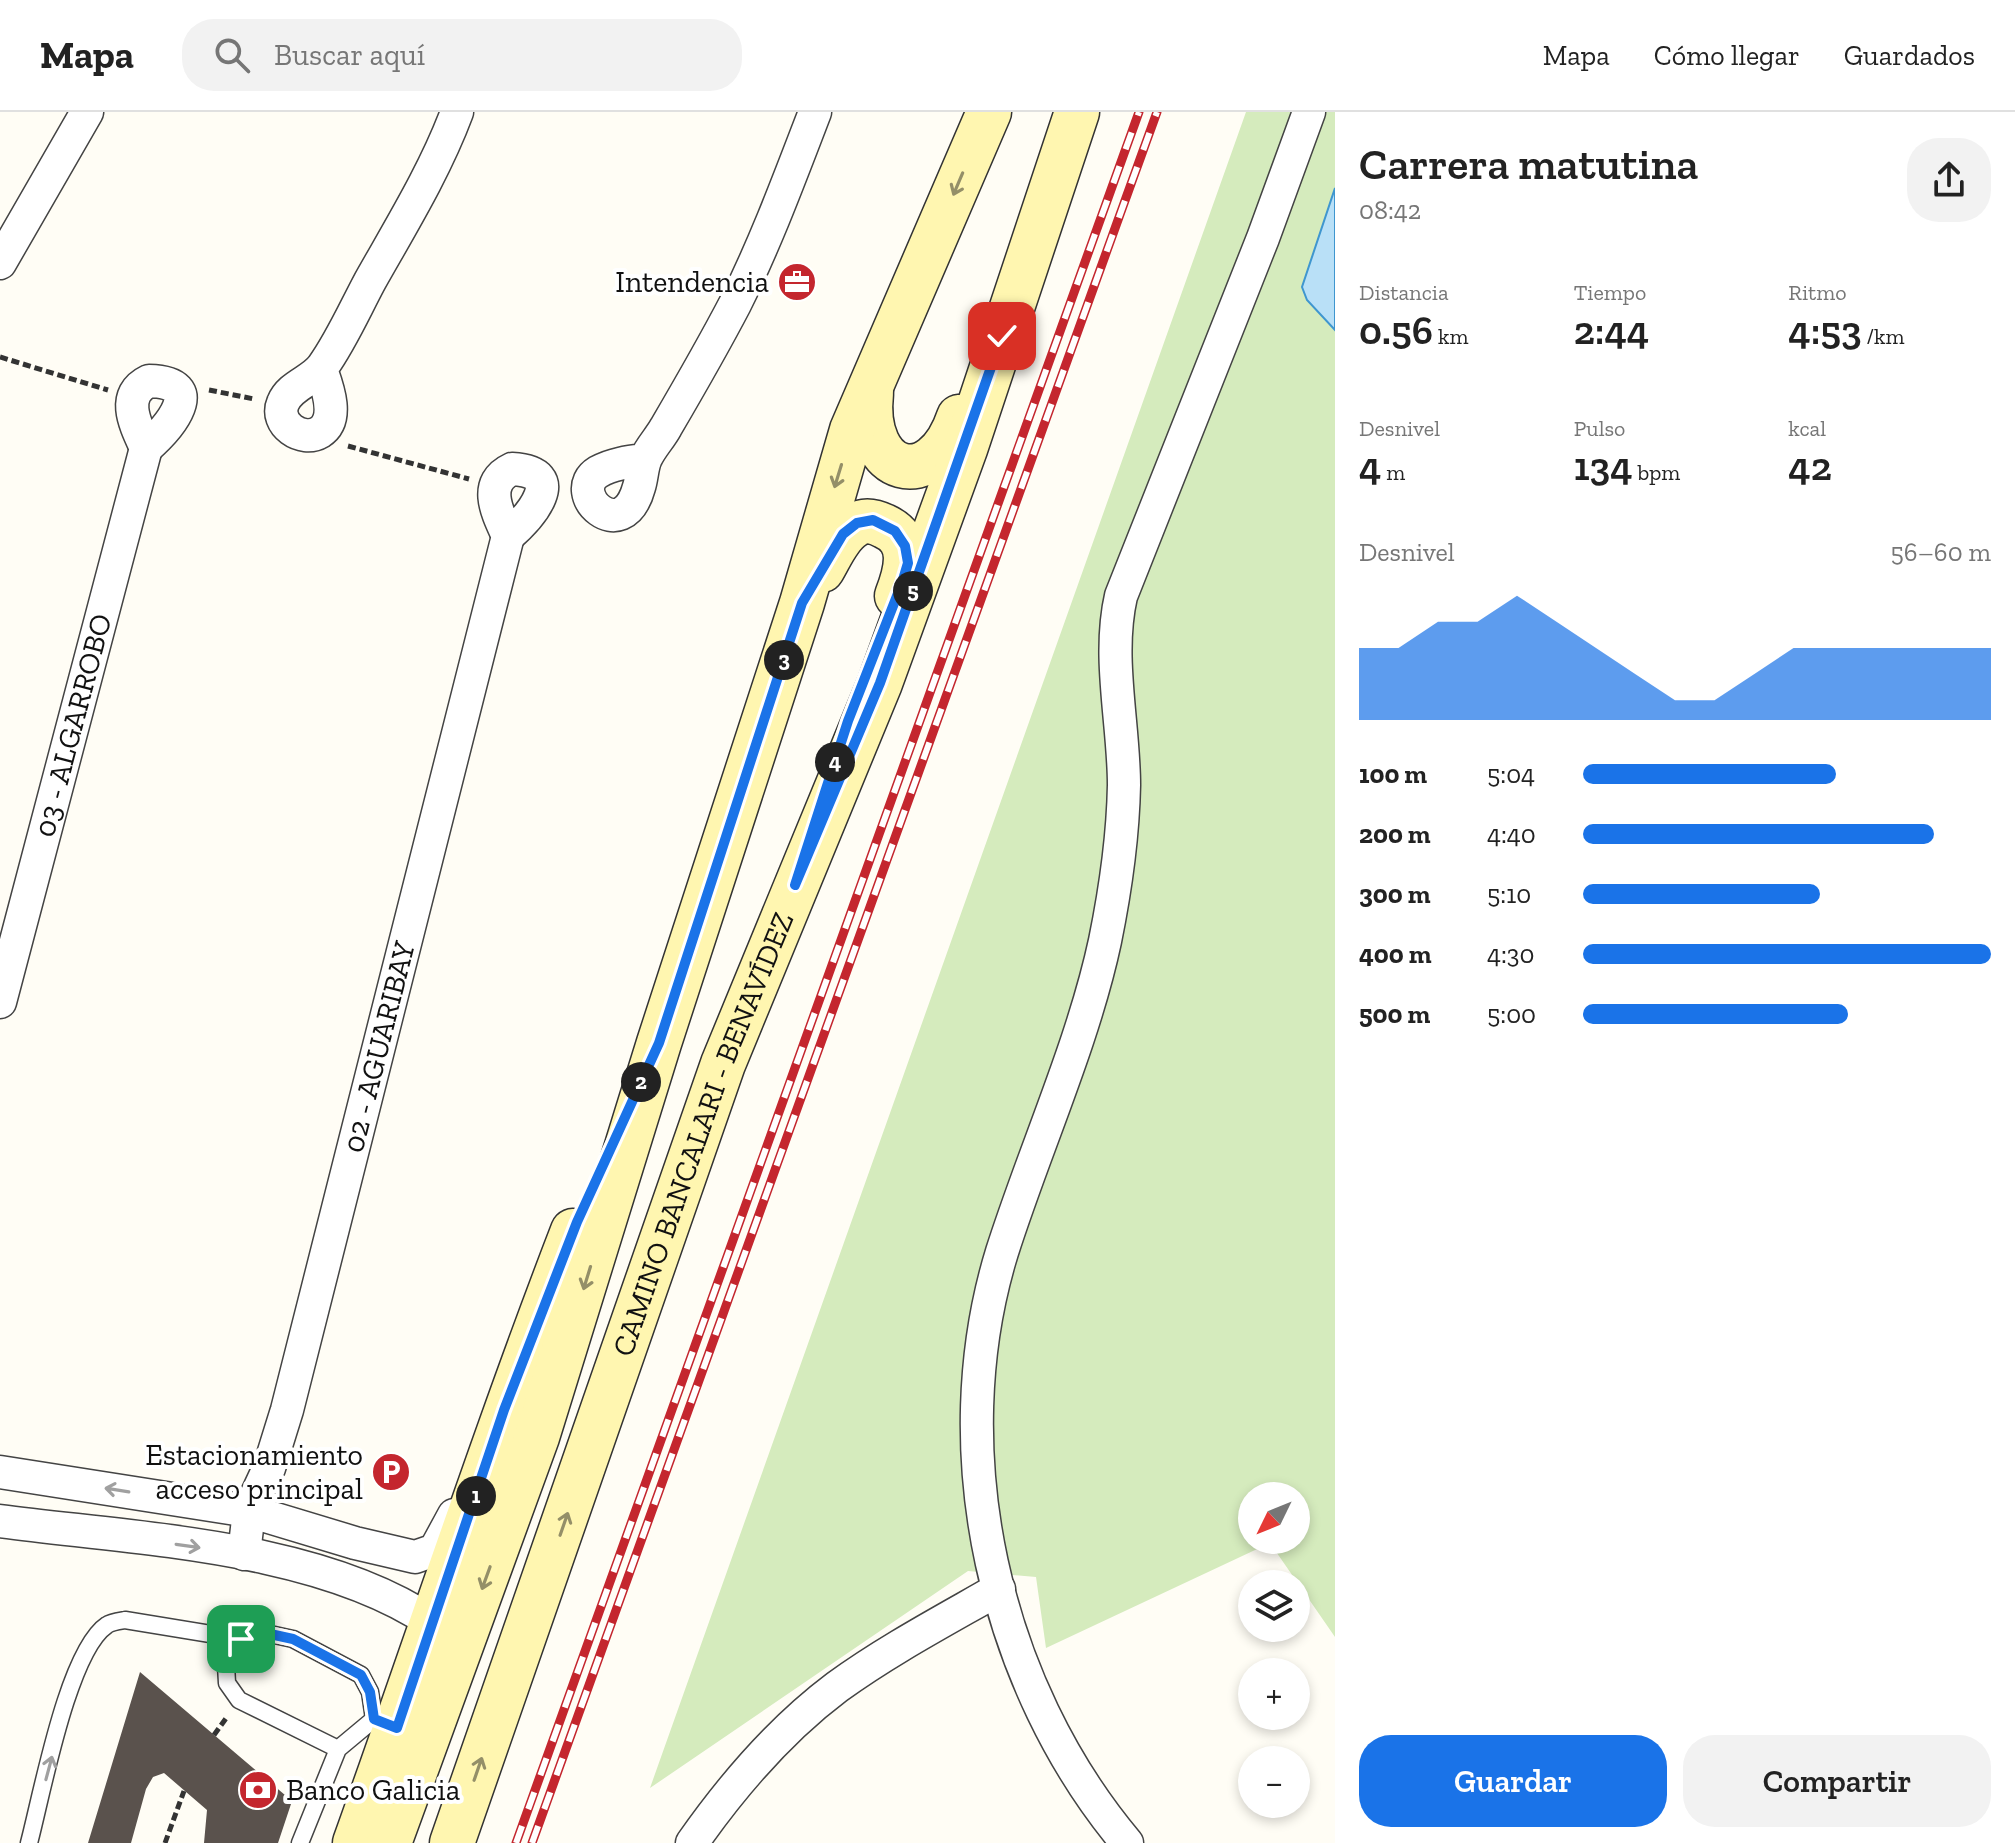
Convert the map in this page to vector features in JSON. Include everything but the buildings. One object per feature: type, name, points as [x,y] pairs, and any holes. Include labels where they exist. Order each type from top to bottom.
[{"type":"main road","name":"CAMINO BANCALARI - BENAVÍDEZ","points":[[389,1843],[537,1437],[659,1043],[802,603],[852,430],[989,112]]},
{"type":"main road","name":"CAMINO BANCALARI - BENAVÍDEZ","points":[[452,1843],[723,1064],[880,683],[923,565],[1076,112]]},
{"type":"main road","points":[[872,383],[871,432],[877,448],[886,458],[918,466],[942,453],[953,436],[1003,291],[1076,112]]},
{"type":"main road","points":[[795,885],[848,721],[902,583],[908,563],[905,546],[895,531],[873,520],[857,523],[843,534],[802,603]]},
{"type":"main road","points":[[355,1843],[385,1724],[432,1628],[504,1410],[577,1222],[659,1043]]},
{"type":"street","points":[[0,263],[87,112]]},
{"type":"street","points":[[321,369],[330,405],[330,421],[321,431],[309,435],[288,428],[282,418],[282,404],[292,391],[321,369],[425,182],[457,112]]},
{"type":"street","points":[[645,460],[736,302],[764,242],[815,112]]},
{"type":"street","points":[[1127,1843],[1067,1758],[1030,1683],[1005,1615],[989,1550],[982,1499],[977,1430],[980,1368],[1001,1254],[1105,940],[1124,785],[1118,611],[1309,112]]},
{"type":"street","points":[[161,381],[179,395],[181,408],[173,422],[146,448],[133,414],[132,397],[139,386],[161,381]]},
{"type":"street","name":"03 - ALGARROBO","points":[[0,1002],[146,448]]},
{"type":"street","points":[[512,469],[533,474],[541,483],[543,496],[534,511],[508,536],[499,519],[493,485],[500,474],[512,469]]},
{"type":"street","name":"02 - AGUARIBAY","points":[[244,1554],[249,1511],[269,1468],[287,1410],[508,536]]},
{"type":"street","points":[[0,1472],[249,1511],[355,1543],[415,1557],[426,1556],[442,1540],[504,1410]]},
{"type":"street","points":[[249,1511],[376,1563],[401,1568],[453,1568]]},
{"type":"street","points":[[0,1521],[244,1554],[368,1586],[432,1628]]},
{"type":"street","points":[[692,1843],[757,1762],[837,1687],[999,1589]]},
{"type":"lane","points":[[29,1843],[72,1681],[85,1650],[108,1624],[125,1620],[241,1639],[270,1634],[293,1639],[361,1675],[385,1724],[338,1749],[300,1843]]},
{"type":"lane","points":[[241,1639],[226,1665],[227,1683],[239,1700],[338,1749]]},
{"type":"path","points":[[0,357],[132,397]]},
{"type":"path","points":[[161,381],[282,404]]},
{"type":"path","points":[[309,435],[493,485]]},
{"type":"path","points":[[165,1843],[184,1791]]},
{"type":"green space","points":[[1246,112],[1335,112],[1335,1637],[1310,1601],[1310,1570],[1289,1570],[1278,1554],[1310,1554],[1310,1482],[1238,1482],[1238,1554],[1247,1554],[1046,1648],[1036,1577],[968,1571],[650,1788]]},
{"type":"water","points":[[1335,188],[1335,330],[1307,300],[1302,287]]},
{"type":"railway","points":[[516,1843],[1139,112]]},
{"type":"railway","points":[[532,1843],[1157,112]]},
{"type":"place","name":"Intendencia","points":[[797,282]]},
{"type":"place","name":"Estacionamiento acceso principal","points":[[391,1472]]},
{"type":"place","name":"Banco Galicia","points":[[258,1790]]},
{"type":"route","points":[[241,1639],[270,1634],[293,1639],[361,1675],[370,1692],[374,1719],[397,1728],[504,1410],[577,1222],[659,1043],[802,603],[843,534],[857,523],[873,520],[895,531],[905,546],[908,563],[902,583],[848,721],[795,885],[880,683],[965,449],[1002,336]]}]
